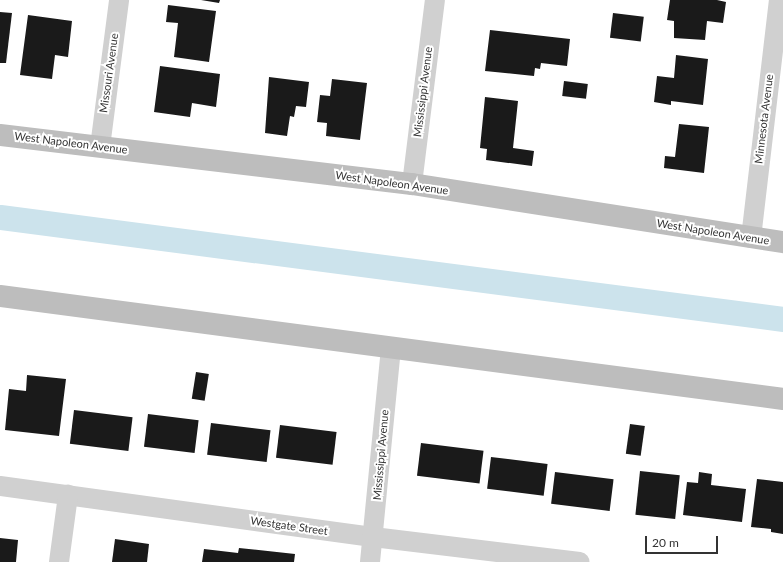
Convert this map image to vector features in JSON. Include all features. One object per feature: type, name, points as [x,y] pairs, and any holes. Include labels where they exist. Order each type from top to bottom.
[{"type":"main road","name":"West Napoleon Avenue","points":[[0,135],[412,184],[783,242]]},
{"type":"main road","points":[[0,296],[780,398]]},
{"type":"street","name":"Missouri Avenue","points":[[100,147],[119,0]]},
{"type":"street","name":"Mississippi Avenue","points":[[412,184],[435,0]]},
{"type":"street","name":"Minnesota Avenue","points":[[751,238],[779,0]]},
{"type":"street","name":"Mississippi Avenue","points":[[370,562],[391,348]]},
{"type":"street","name":"Westgate Street","points":[[0,486],[373,537],[579,562]]},
{"type":"street","points":[[59,562],[68,495]]},
{"type":"building","points":[[201,0],[220,0],[219,3]]},
{"type":"building","points":[[670,0],[717,0],[726,2],[723,23],[707,21],[705,40],[674,38],[674,21],[667,20]]},
{"type":"building","points":[[168,5],[216,11],[209,62],[174,57],[178,23],[166,22]]},
{"type":"building","points":[[0,12],[12,13],[6,63],[0,63]]},
{"type":"building","points":[[613,13],[644,17],[641,42],[610,38]]},
{"type":"building","points":[[28,15],[72,21],[68,57],[55,55],[52,79],[20,75]]},
{"type":"building","points":[[490,30],[570,39],[567,66],[541,63],[540,69],[535,68],[534,76],[485,71]]},
{"type":"building","points":[[676,55],[708,59],[703,105],[671,101],[671,105],[654,102],[657,76],[674,78]]},
{"type":"building","points":[[160,66],[220,74],[216,107],[192,103],[190,117],[154,112]]},
{"type":"building","points":[[269,77],[309,82],[306,107],[296,106],[294,117],[290,116],[287,136],[265,133]]},
{"type":"building","points":[[332,79],[367,83],[360,140],[326,136],[327,123],[317,122],[320,95],[330,96]]},
{"type":"building","points":[[564,81],[588,84],[586,99],[562,96]]},
{"type":"building","points":[[485,97],[518,101],[513,148],[534,151],[532,166],[486,160],[487,149],[480,148]]},
{"type":"building","points":[[679,124],[709,127],[704,173],[664,168],[665,156],[675,157]]},
{"type":"building","points":[[196,372],[209,374],[205,401],[192,399]]},
{"type":"building","points":[[27,375],[66,379],[59,436],[5,430],[9,389],[26,391]]},
{"type":"building","points":[[74,410],[133,417],[128,451],[70,444]]},
{"type":"building","points":[[148,414],[199,420],[195,453],[144,447]]},
{"type":"building","points":[[211,423],[271,430],[267,462],[207,455]]},
{"type":"building","points":[[630,424],[645,426],[641,456],[626,454]]},
{"type":"building","points":[[280,425],[337,432],[333,465],[276,458]]},
{"type":"building","points":[[421,443],[484,451],[480,483],[417,476]]},
{"type":"building","points":[[491,457],[548,464],[544,496],[487,489]]},
{"type":"building","points":[[640,471],[680,475],[675,519],[635,515]]},
{"type":"building","points":[[555,472],[614,479],[610,511],[551,504]]},
{"type":"building","points":[[699,472],[712,474],[711,485],[746,489],[742,522],[683,515],[687,482],[698,483]]},
{"type":"building","points":[[757,479],[783,482],[783,534],[771,532],[771,529],[751,527]]},
{"type":"building","points":[[0,538],[18,540],[16,562],[0,562]]},
{"type":"building","points":[[115,539],[149,544],[147,562],[112,562]]},
{"type":"building","points":[[239,548],[295,554],[294,562],[202,562],[204,549],[238,553]]},
{"type":"waterway","points":[[0,217],[783,319]]}]
